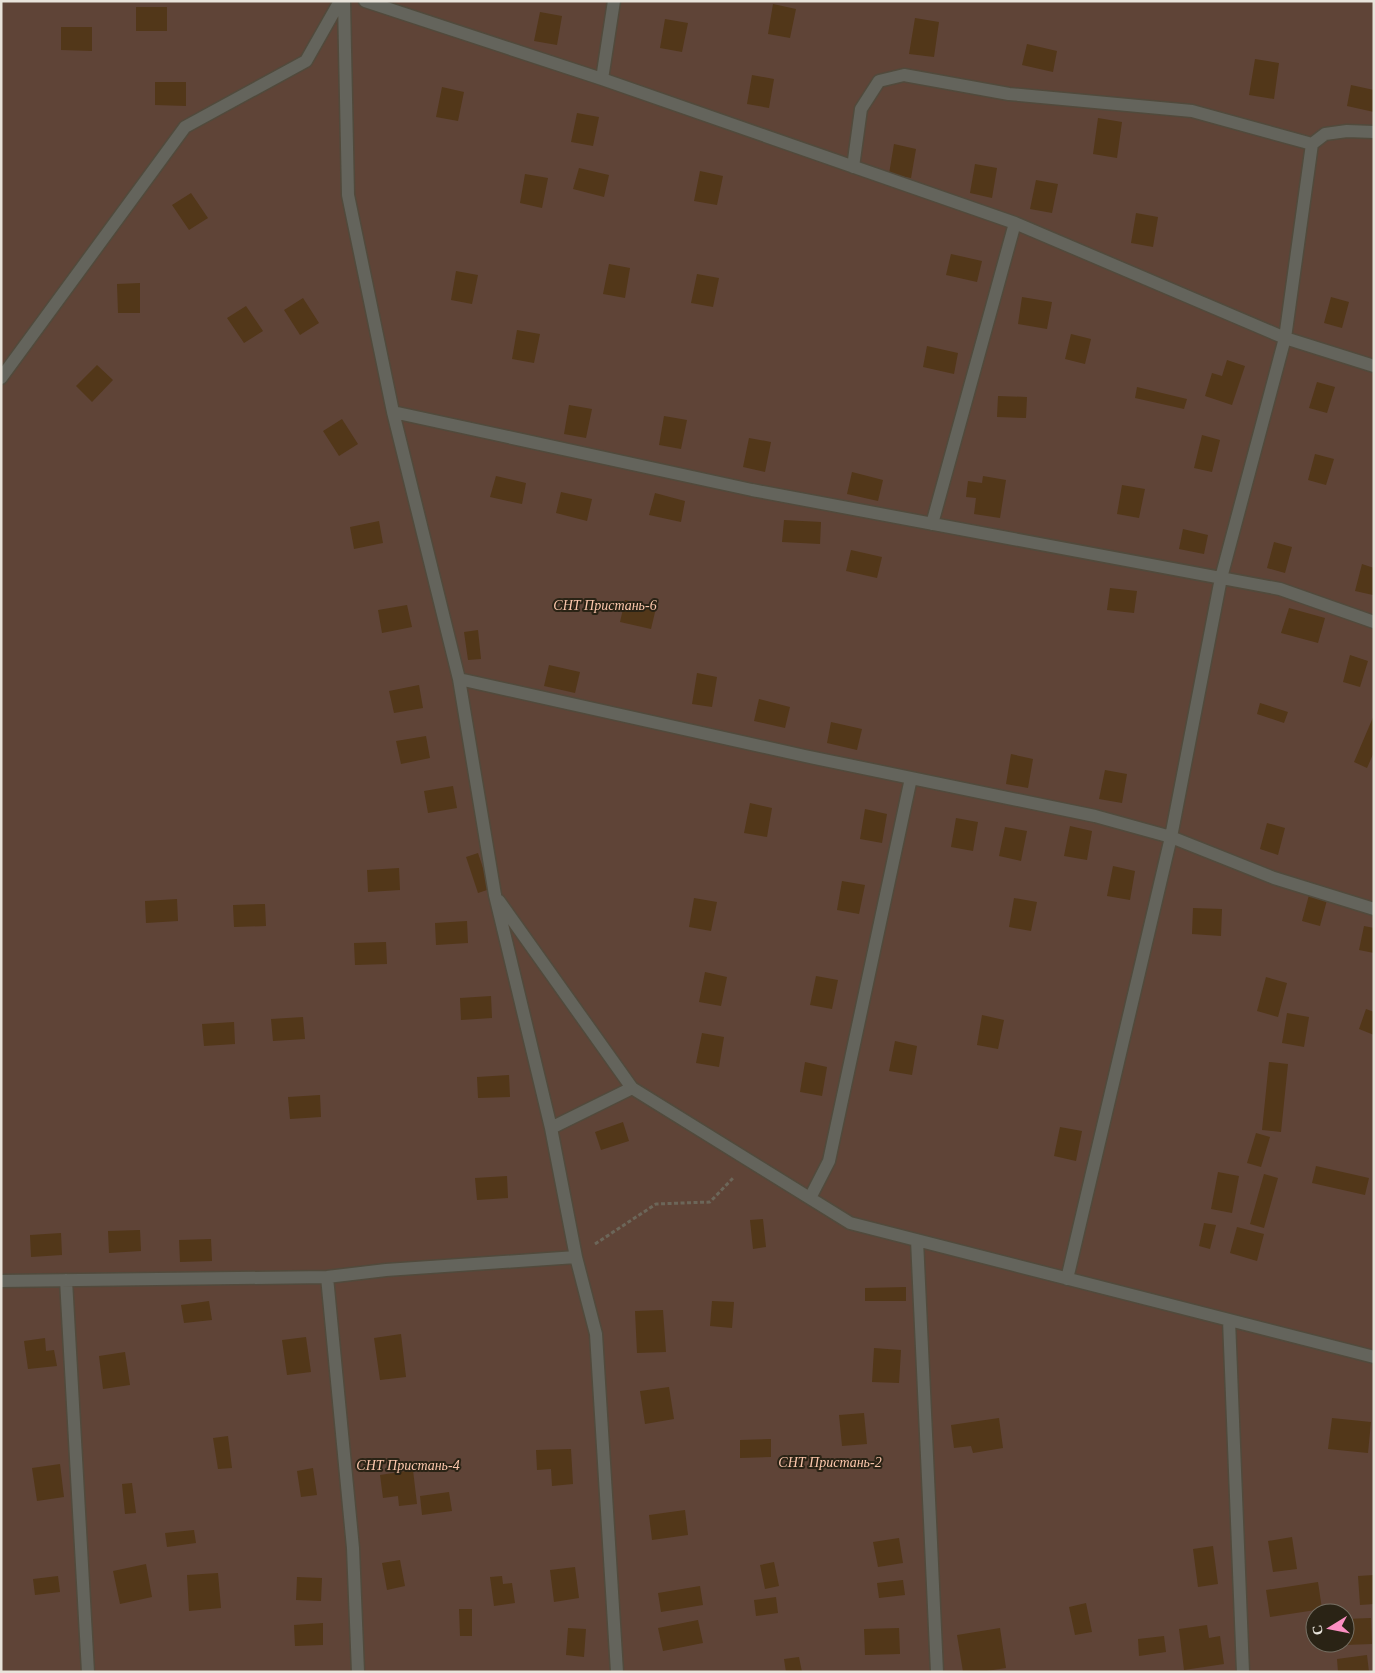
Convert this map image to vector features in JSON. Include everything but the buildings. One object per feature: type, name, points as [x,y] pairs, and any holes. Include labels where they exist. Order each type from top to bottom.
[{"type":"street","points":[[1,378],[185,127],[306,61],[340,1]]},
{"type":"street","points":[[344,1],[348,195],[393,412],[459,679],[495,895],[551,1128],[576,1257],[596,1334],[617,1672]]},
{"type":"street","points":[[365,1],[602,79],[1015,223],[1286,338],[1374,366]]},
{"type":"street","points":[[602,79],[614,1]]},
{"type":"street","points":[[853,167],[861,109],[879,81],[904,75],[1010,94],[1192,111],[1312,144]]},
{"type":"street","points":[[1067,1279],[1171,837],[1221,578],[1286,338],[1312,144],[1325,134],[1348,131],[1374,132]]},
{"type":"street","points":[[932,524],[1015,223]]},
{"type":"street","points":[[393,412],[752,490],[1280,589],[1374,622]]},
{"type":"street","points":[[459,679],[806,756],[1095,816],[1171,837],[1274,878],[1374,909]]},
{"type":"street","points":[[810,1198],[829,1161],[911,778]]},
{"type":"street","points":[[495,895],[632,1088],[850,1223],[1374,1357]]},
{"type":"street","points":[[551,1128],[632,1088]]},
{"type":"street","points":[[917,1240],[937,1672]]},
{"type":"street","points":[[1,1281],[327,1277],[386,1270],[576,1257]]},
{"type":"street","points":[[327,1277],[353,1548],[358,1672]]},
{"type":"street","points":[[66,1280],[88,1672]]},
{"type":"street","points":[[1229,1320],[1243,1672]]},
{"type":"path","points":[[576,1257],[656,1204],[710,1202],[750,1161]]},
{"type":"green space","name":"СНТ Пристань-6","points":[[1,1],[1374,1],[1374,1672],[1,1672]]},
{"type":"park label","name":"СНТ Пристань-2","points":[[830,1462]]},
{"type":"park label","name":"СНТ Пристань-4","points":[[408,1465]]}]
